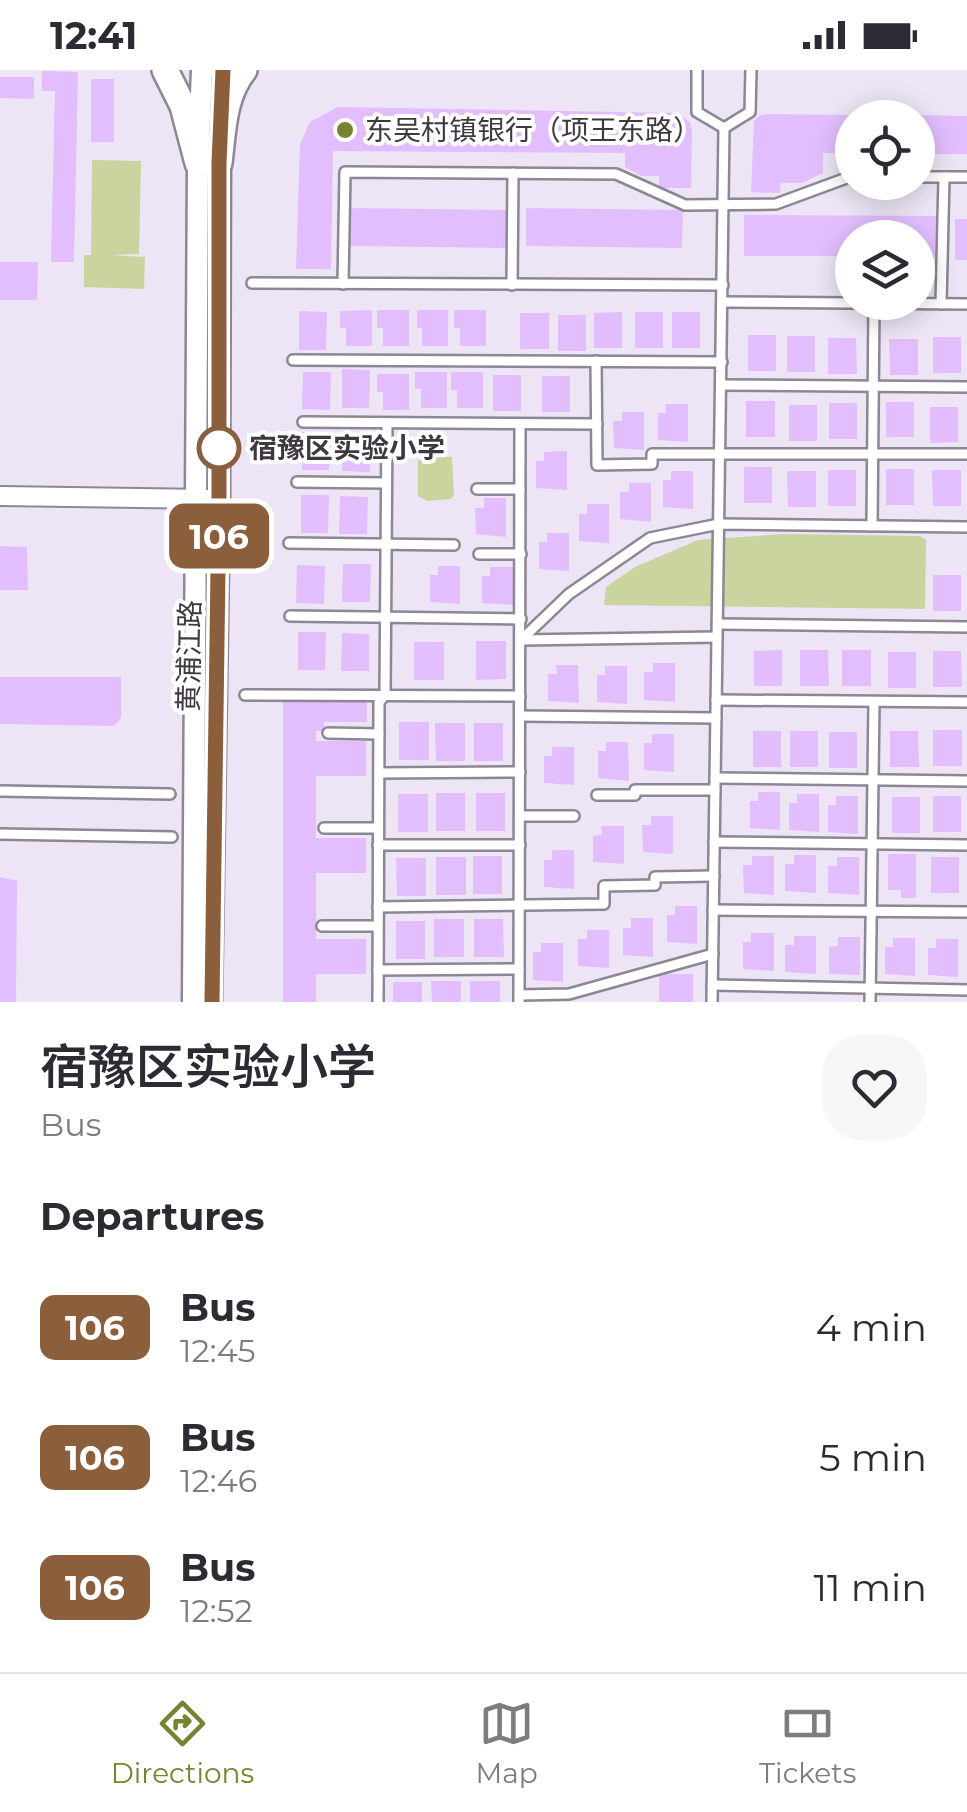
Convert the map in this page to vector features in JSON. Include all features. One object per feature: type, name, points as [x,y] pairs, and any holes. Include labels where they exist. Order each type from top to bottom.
[{"type":"main road","points":[[165,70],[209,163]]},
{"type":"main road","points":[[209,163],[226,105],[244,70]]},
{"type":"street","name":"黄浦江路","points":[[202,70],[209,163],[212,1002]]},
{"type":"street","name":"黄浦江路","points":[[209,163],[223,70]]},
{"type":"street","points":[[0,496],[209,499]]},
{"type":"street","name":"黄浦江路","points":[[194,1002],[209,499]]},
{"type":"lane","points":[[698,70],[698,112],[724,128]]},
{"type":"lane","points":[[724,128],[750,112],[750,70]]},
{"type":"lane","points":[[712,1002],[724,128]]},
{"type":"lane","points":[[343,284],[345,172],[616,174],[685,205],[776,204],[835,182]]},
{"type":"lane","points":[[512,174],[512,284]]},
{"type":"lane","points":[[935,177],[967,177]]},
{"type":"lane","points":[[942,304],[944,177]]},
{"type":"lane","points":[[252,283],[723,285]]},
{"type":"lane","points":[[722,302],[835,303]]},
{"type":"lane","points":[[935,304],[967,304]]},
{"type":"lane","points":[[872,526],[874,320]]},
{"type":"lane","points":[[293,360],[722,362]]},
{"type":"lane","points":[[596,361],[596,464],[652,464],[652,454],[967,454]]},
{"type":"lane","points":[[722,385],[967,387]]},
{"type":"lane","points":[[304,422],[596,424]]},
{"type":"lane","points":[[378,1002],[379,702],[385,695],[386,423]]},
{"type":"lane","points":[[520,424],[519,998],[569,994],[712,954]]},
{"type":"lane","points":[[297,482],[386,483]]},
{"type":"lane","points":[[477,489],[520,489]]},
{"type":"lane","points":[[521,640],[569,594],[650,538],[719,524],[967,527]]},
{"type":"lane","points":[[290,543],[454,546]]},
{"type":"lane","points":[[479,554],[521,554]]},
{"type":"lane","points":[[290,616],[521,619]]},
{"type":"lane","points":[[718,624],[967,627]]},
{"type":"lane","points":[[521,640],[718,637]]},
{"type":"lane","points":[[245,695],[520,696]]},
{"type":"lane","points":[[716,700],[967,702]]},
{"type":"lane","points":[[870,1002],[874,702]]},
{"type":"lane","points":[[520,716],[716,718]]},
{"type":"lane","points":[[328,733],[379,734]]},
{"type":"lane","points":[[379,773],[520,772]]},
{"type":"lane","points":[[715,778],[967,781]]},
{"type":"lane","points":[[596,795],[635,795],[635,790],[715,790]]},
{"type":"lane","points":[[0,791],[170,794]]},
{"type":"lane","points":[[520,816],[574,816]]},
{"type":"lane","points":[[324,828],[378,828]]},
{"type":"lane","points":[[0,834],[172,836]]},
{"type":"lane","points":[[714,842],[967,845]]},
{"type":"lane","points":[[378,845],[520,845]]},
{"type":"lane","points":[[378,907],[604,904],[604,886],[655,885],[655,877],[714,876]]},
{"type":"lane","points":[[714,910],[967,912]]},
{"type":"lane","points":[[322,926],[378,926]]},
{"type":"lane","points":[[378,970],[519,969]]},
{"type":"lane","points":[[712,985],[967,990]]},
{"type":"green space","points":[[92,160],[141,161],[139,254],[110,255],[145,257],[144,289],[84,287],[84,255],[91,255]]},
{"type":"green space","points":[[427,455],[452,457],[451,499],[427,501],[418,496],[418,461]]},
{"type":"green space","points":[[784,534],[920,536],[926,540],[925,609],[604,605],[606,587],[635,567],[698,540]]},
{"type":"building","points":[[42,71],[78,72],[74,262],[51,262],[55,91],[42,91]]},
{"type":"building","points":[[0,77],[34,77],[34,99],[0,98]]},
{"type":"building","points":[[91,79],[114,79],[114,142],[91,142]]},
{"type":"building","points":[[338,107],[677,113],[690,122],[692,132],[691,188],[659,188],[659,176],[642,176],[625,167],[625,153],[333,151],[331,269],[296,269],[300,144],[310,122]]},
{"type":"building","points":[[761,115],[835,115],[835,153],[823,153],[823,173],[802,183],[781,183],[780,193],[751,192],[754,121]]},
{"type":"building","points":[[935,115],[967,116],[967,154],[935,154]]},
{"type":"building","points":[[350,208],[507,210],[507,248],[350,246]]},
{"type":"building","points":[[526,208],[683,210],[682,248],[526,246]]},
{"type":"building","points":[[744,215],[936,216],[935,257],[935,220],[835,220],[835,256],[744,256]]},
{"type":"building","points":[[955,219],[967,219],[967,260],[955,260]]},
{"type":"building","points":[[0,262],[38,262],[37,300],[0,300]]},
{"type":"building","points":[[372,310],[372,346],[346,346],[346,328],[340,328],[340,311]]},
{"type":"building","points":[[377,310],[409,310],[409,346],[383,346]]},
{"type":"building","points":[[417,310],[448,310],[448,346],[422,346]]},
{"type":"building","points":[[454,310],[486,310],[486,346],[460,346]]},
{"type":"building","points":[[299,311],[327,312],[326,350],[299,350]]},
{"type":"building","points":[[622,312],[622,348],[594,348],[594,313]]},
{"type":"building","points":[[635,312],[663,312],[663,348],[635,348]]},
{"type":"building","points":[[672,312],[700,312],[700,348],[672,348]]},
{"type":"building","points":[[520,313],[549,313],[549,349],[520,349]]},
{"type":"building","points":[[558,315],[586,315],[586,351],[558,351]]},
{"type":"building","points":[[748,335],[776,335],[776,371],[748,371]]},
{"type":"building","points":[[787,336],[815,336],[815,372],[787,372]]},
{"type":"building","points":[[933,337],[961,337],[961,373],[933,373]]},
{"type":"building","points":[[828,338],[856,338],[857,374],[828,374]]},
{"type":"building","points":[[889,339],[918,339],[918,375],[890,375]]},
{"type":"building","points":[[342,369],[370,370],[369,408],[342,408]]},
{"type":"building","points":[[303,372],[331,372],[330,410],[302,409]]},
{"type":"building","points":[[415,372],[447,372],[447,408],[421,408],[421,389],[415,389]]},
{"type":"building","points":[[451,372],[483,372],[483,408],[457,408]]},
{"type":"building","points":[[377,374],[409,374],[409,410],[383,410]]},
{"type":"building","points":[[493,375],[521,375],[521,411],[493,411]]},
{"type":"building","points":[[542,376],[570,376],[570,412],[542,412]]},
{"type":"building","points":[[746,401],[775,401],[775,437],[746,437]]},
{"type":"building","points":[[886,402],[914,402],[914,437],[886,437]]},
{"type":"building","points":[[829,403],[857,403],[857,439],[829,439]]},
{"type":"building","points":[[666,404],[688,404],[688,442],[658,440],[658,413],[666,413]]},
{"type":"building","points":[[789,405],[817,405],[817,441],[789,441]]},
{"type":"building","points":[[930,407],[958,407],[958,442],[930,443]]},
{"type":"building","points":[[622,412],[644,412],[644,450],[614,448],[613,421],[622,421]]},
{"type":"building","points":[[302,432],[330,432],[329,470],[302,470]]},
{"type":"building","points":[[343,433],[371,433],[370,472],[342,471]]},
{"type":"building","points":[[567,451],[567,490],[536,488],[536,461],[544,461],[544,452]]},
{"type":"building","points":[[744,467],[772,467],[772,503],[744,503]]},
{"type":"building","points":[[886,469],[914,469],[914,505],[886,505]]},
{"type":"building","points":[[828,470],[856,470],[856,506],[828,506]]},
{"type":"building","points":[[932,470],[961,470],[961,506],[933,506]]},
{"type":"building","points":[[671,471],[693,471],[693,509],[663,507],[663,480],[671,480]]},
{"type":"building","points":[[787,471],[816,471],[816,507],[788,507]]},
{"type":"building","points":[[629,483],[651,483],[651,522],[620,519],[620,492],[629,492]]},
{"type":"building","points":[[301,495],[329,495],[328,533],[301,533]]},
{"type":"building","points":[[340,496],[368,497],[367,534],[339,534]]},
{"type":"building","points":[[484,498],[506,498],[506,537],[476,534],[475,508],[484,508]]},
{"type":"building","points":[[587,504],[609,504],[609,543],[579,541],[579,514],[587,514]]},
{"type":"building","points":[[547,533],[569,533],[569,571],[539,569],[539,542],[547,542]]},
{"type":"building","points":[[0,546],[27,547],[28,590],[0,590]]},
{"type":"building","points":[[343,564],[371,564],[370,602],[342,602]]},
{"type":"building","points":[[297,565],[325,566],[324,604],[296,603]]},
{"type":"building","points":[[438,566],[460,566],[460,604],[430,602],[430,575],[438,575]]},
{"type":"building","points":[[490,567],[513,567],[513,605],[482,603],[482,576],[490,576]]},
{"type":"building","points":[[933,575],[961,575],[961,611],[933,611]]},
{"type":"building","points":[[298,632],[326,632],[325,670],[298,670]]},
{"type":"building","points":[[342,633],[369,634],[369,671],[341,671]]},
{"type":"building","points":[[476,641],[506,641],[506,679],[476,680]]},
{"type":"building","points":[[414,642],[444,642],[444,680],[414,680]]},
{"type":"building","points":[[782,650],[782,686],[754,686],[754,651]]},
{"type":"building","points":[[800,650],[828,650],[829,686],[800,686]]},
{"type":"building","points":[[842,650],[871,650],[871,686],[842,686]]},
{"type":"building","points":[[933,651],[961,651],[962,687],[933,687]]},
{"type":"building","points":[[888,652],[916,652],[916,688],[888,688]]},
{"type":"building","points":[[653,663],[675,663],[675,702],[644,700],[644,672],[653,672]]},
{"type":"building","points":[[556,665],[578,665],[579,703],[548,701],[548,674],[557,674]]},
{"type":"building","points":[[605,666],[627,666],[627,704],[597,702],[597,675],[605,675]]},
{"type":"building","points":[[0,677],[121,677],[121,718],[114,726],[0,724]]},
{"type":"building","points":[[283,702],[367,702],[367,722],[324,722],[324,731],[316,731],[316,741],[366,741],[366,776],[316,776],[316,838],[366,838],[366,873],[316,873],[316,939],[366,939],[366,974],[316,974],[316,1002],[283,1002]]},
{"type":"building","points":[[399,722],[429,722],[429,760],[399,760]]},
{"type":"building","points":[[435,723],[465,723],[465,761],[436,761]]},
{"type":"building","points":[[474,723],[503,723],[503,761],[474,761]]},
{"type":"building","points":[[933,730],[962,730],[962,766],[933,766]]},
{"type":"building","points":[[753,731],[781,731],[781,767],[753,767]]},
{"type":"building","points":[[790,731],[818,731],[818,767],[790,767]]},
{"type":"building","points":[[890,731],[918,731],[919,767],[890,767]]},
{"type":"building","points":[[829,732],[857,732],[857,768],[829,768]]},
{"type":"building","points":[[652,734],[674,734],[674,772],[644,770],[644,743],[652,743]]},
{"type":"building","points":[[606,742],[628,742],[629,781],[598,778],[598,751],[606,751]]},
{"type":"building","points":[[552,747],[574,747],[574,785],[544,783],[544,756],[552,756]]},
{"type":"building","points":[[758,792],[780,792],[780,830],[750,828],[750,801],[758,801]]},
{"type":"building","points":[[436,793],[465,793],[465,831],[436,831]]},
{"type":"building","points":[[476,793],[505,793],[505,831],[476,831]]},
{"type":"building","points":[[398,794],[428,794],[428,832],[398,832]]},
{"type":"building","points":[[797,794],[819,794],[819,832],[789,830],[789,803],[797,803]]},
{"type":"building","points":[[836,796],[858,796],[858,834],[828,832],[828,805],[836,805]]},
{"type":"building","points":[[933,796],[961,796],[961,832],[933,832]]},
{"type":"building","points":[[892,797],[920,797],[920,833],[892,833]]},
{"type":"building","points":[[651,816],[673,816],[673,854],[643,852],[642,825],[651,825]]},
{"type":"building","points":[[601,826],[624,826],[624,864],[593,862],[593,836],[602,835]]},
{"type":"building","points":[[552,850],[574,850],[574,889],[544,887],[544,860],[552,860]]},
{"type":"building","points":[[888,854],[916,854],[916,898],[901,898],[901,890],[888,890]]},
{"type":"building","points":[[794,855],[816,855],[816,893],[785,891],[785,864],[794,864]]},
{"type":"building","points":[[473,856],[502,856],[502,894],[473,894]]},
{"type":"building","points":[[752,856],[774,856],[774,895],[744,893],[743,865],[752,865]]},
{"type":"building","points":[[436,857],[466,857],[466,895],[436,895]]},
{"type":"building","points":[[837,857],[859,857],[859,895],[828,893],[828,866],[837,866]]},
{"type":"building","points":[[931,857],[959,857],[959,893],[931,893]]},
{"type":"building","points":[[396,858],[426,858],[426,896],[397,896]]},
{"type":"building","points":[[0,877],[17,881],[16,1002],[0,1002]]},
{"type":"building","points":[[675,906],[697,906],[697,944],[667,942],[667,915],[675,915]]},
{"type":"building","points":[[631,918],[653,918],[653,957],[623,955],[623,928],[631,928]]},
{"type":"building","points":[[434,919],[464,919],[464,957],[434,957]]},
{"type":"building","points":[[474,919],[503,919],[504,957],[474,957]]},
{"type":"building","points":[[396,921],[425,921],[425,959],[396,959]]},
{"type":"building","points":[[587,930],[609,930],[609,968],[578,966],[578,939],[587,939]]},
{"type":"building","points":[[751,933],[774,933],[774,971],[743,969],[743,942],[751,942]]},
{"type":"building","points":[[794,936],[816,936],[816,974],[785,972],[785,945],[794,945]]},
{"type":"building","points":[[838,937],[860,937],[860,975],[829,974],[829,947],[838,946]]},
{"type":"building","points":[[893,938],[915,938],[915,976],[885,974],[885,947],[893,947]]},
{"type":"building","points":[[936,939],[958,939],[958,977],[928,975],[928,948],[936,948]]},
{"type":"building","points":[[541,943],[563,943],[563,982],[533,980],[533,952],[541,952]]},
{"type":"building","points":[[659,974],[693,974],[693,1002],[659,1002]]},
{"type":"building","points":[[431,981],[461,981],[461,1002],[432,1002]]},
{"type":"building","points":[[470,981],[500,981],[500,1002],[470,1002]]},
{"type":"building","points":[[393,982],[422,982],[422,1002],[393,1002]]},
{"type":"bus line","name":"106","points":[[212,1002],[223,70]]},
{"type":"place","name":"东吴村镇银行（项王东路）","points":[[345,130]]},
{"type":"place","name":"宿豫区实验小学","points":[[219,448]]}]
